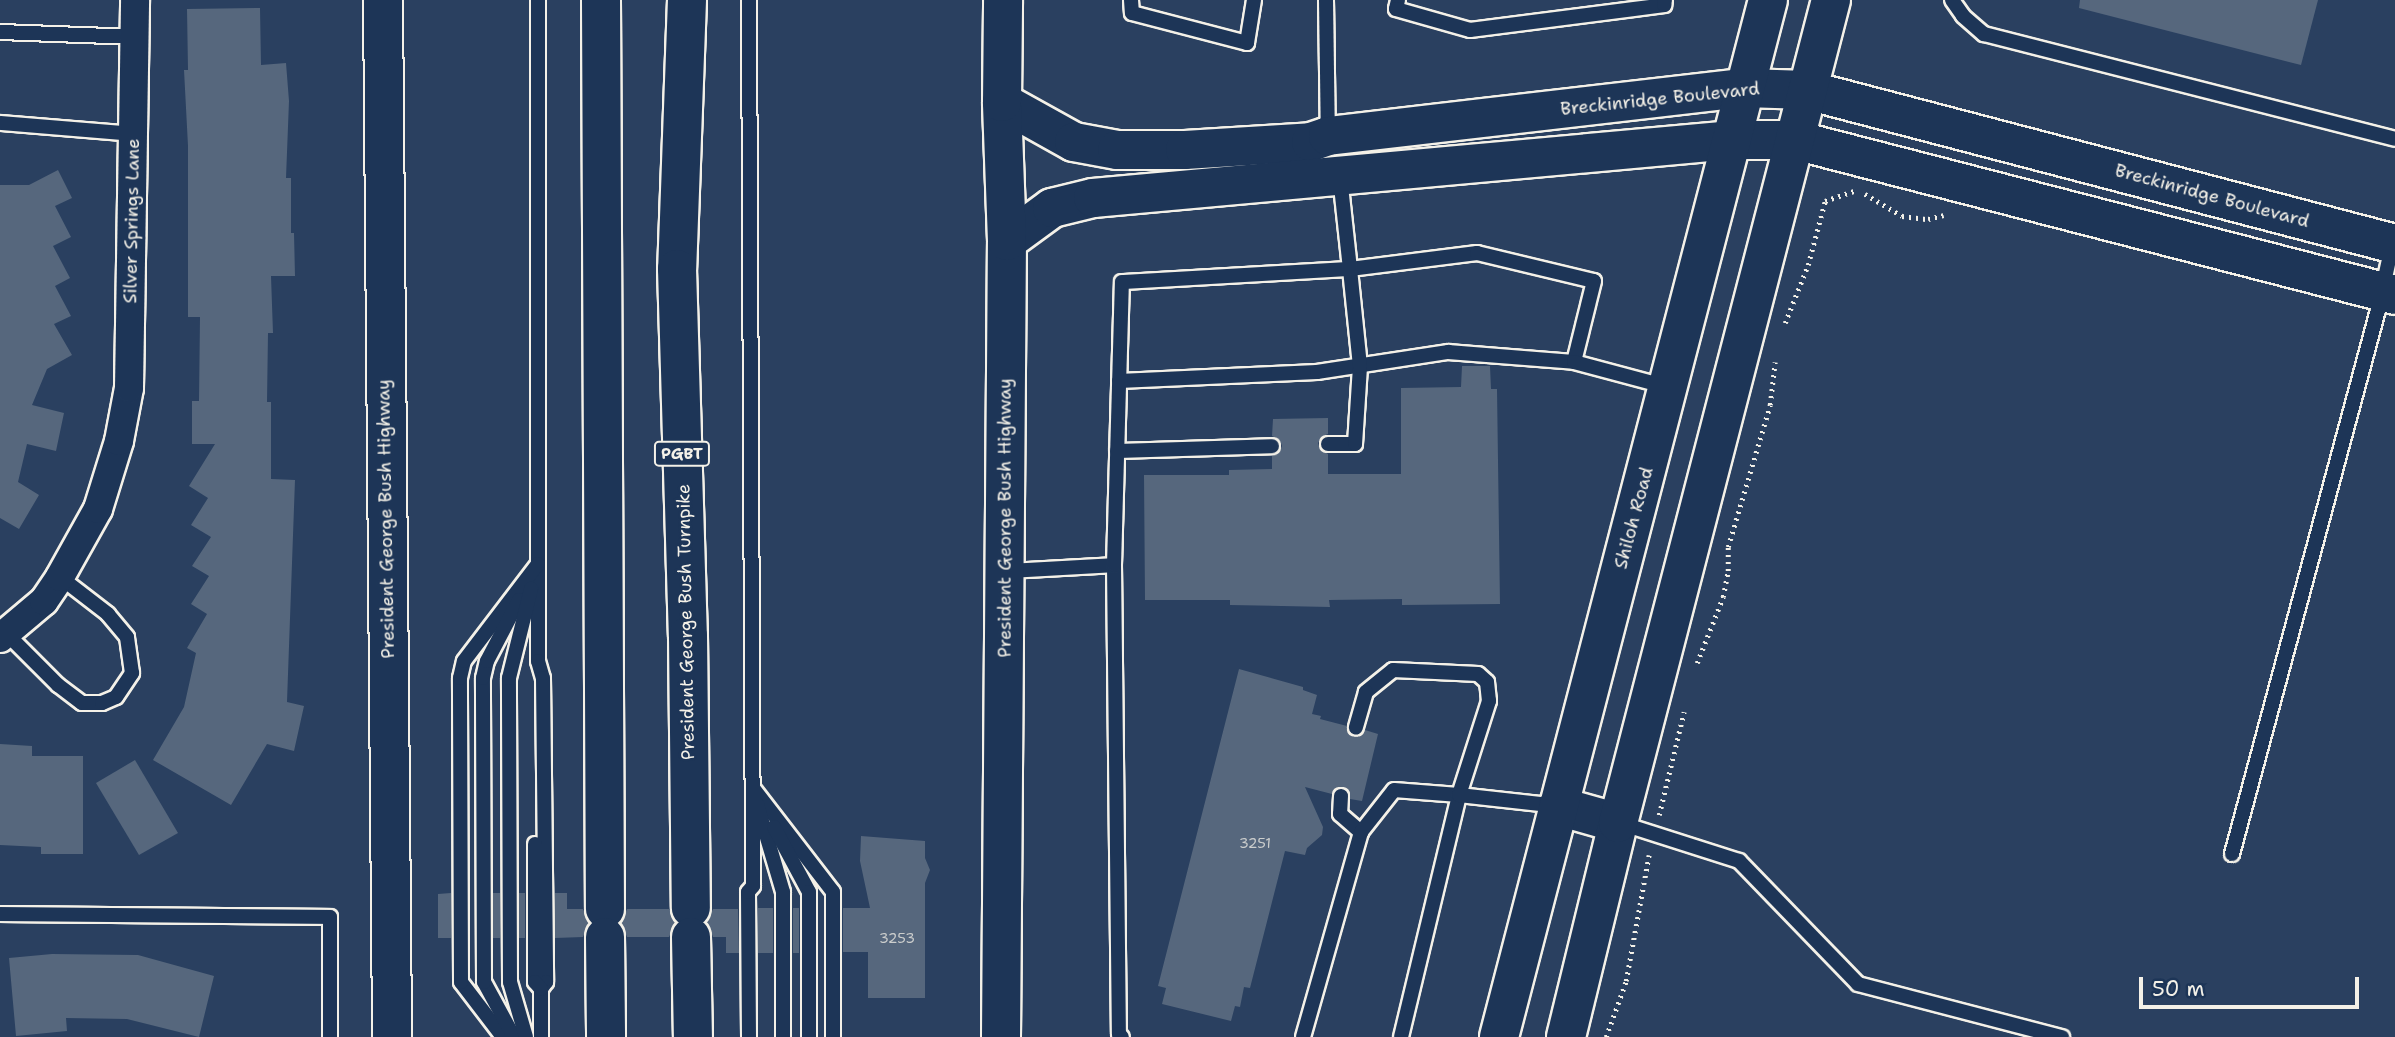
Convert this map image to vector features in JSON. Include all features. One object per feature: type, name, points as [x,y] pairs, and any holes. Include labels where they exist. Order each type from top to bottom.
[{"type":"main road","name":"President George Bush Highway","points":[[383,0],[392,1037]]},
{"type":"main road","points":[[601,0],[606,1037]]},
{"type":"main road","name":"President George Bush Turnpike","points":[[687,0],[677,269],[688,636],[693,1037]]},
{"type":"main road","name":"President George Bush Highway","points":[[1001,1037],[1007,241],[1002,102],[1003,0]]},
{"type":"main road","name":"Shiloh Road","points":[[1499,1037],[1768,0]]},
{"type":"main road","points":[[1566,1037],[1618,822],[1831,0]]},
{"type":"main road","name":"Breckinridge Boulevard","points":[[1002,102],[1074,142],[1117,149],[1185,150],[1311,142],[1328,136],[1745,88],[1807,90],[2394,241]]},
{"type":"main road","points":[[1328,136],[1339,175]]},
{"type":"main road","points":[[1007,241],[1052,208],[1093,198],[1733,140],[1795,140],[2388,293]]},
{"type":"main road","points":[[1558,806],[1618,822]]},
{"type":"street","name":"Silver Springs Lane","points":[[3,636],[44,601],[60,577],[98,509],[119,441],[129,388],[135,0]]},
{"type":"lane","points":[[538,0],[538,661],[542,678],[546,982],[541,989],[541,1037]]},
{"type":"lane","points":[[749,0],[753,788],[753,886],[748,892],[749,1037]]},
{"type":"lane","points":[[1131,0],[1132,13],[1247,43],[1254,0]]},
{"type":"lane","points":[[1326,0],[1328,136]]},
{"type":"lane","points":[[1398,0],[1396,9],[1470,30],[1664,5],[1665,0]]},
{"type":"lane","points":[[1581,16],[1584,0]]},
{"type":"lane","points":[[1952,0],[1963,16],[1984,34],[2395,139]]},
{"type":"lane","points":[[0,32],[135,37]]},
{"type":"lane","points":[[0,123],[134,134]]},
{"type":"lane","points":[[1328,444],[1354,444],[1360,366],[1339,175]]},
{"type":"lane","points":[[2232,854],[2388,293],[2394,241]]},
{"type":"lane","points":[[1120,1036],[1114,565],[1122,282],[1350,269],[1477,253],[1594,281],[1574,362]]},
{"type":"lane","points":[[1119,381],[1317,372],[1448,352],[1574,362],[1668,387]]},
{"type":"lane","points":[[1117,451],[1272,446]]},
{"type":"lane","points":[[503,1037],[461,982],[460,678],[464,661],[538,564]]},
{"type":"lane","points":[[514,1037],[484,982],[483,678],[487,661],[538,564]]},
{"type":"lane","points":[[526,1037],[510,982],[509,678],[538,564]]},
{"type":"lane","points":[[1005,571],[1114,565]]},
{"type":"lane","points":[[3,636],[82,703],[102,703],[116,697],[132,673],[127,637],[108,614],[60,577]]},
{"type":"lane","points":[[1356,728],[1366,692],[1393,670],[1478,674],[1487,682],[1489,701],[1459,795],[1401,1037]]},
{"type":"lane","points":[[753,788],[783,892],[783,1037]]},
{"type":"lane","points":[[753,788],[809,892],[809,1037]]},
{"type":"lane","points":[[753,788],[833,892],[833,1037]]},
{"type":"lane","points":[[1303,1037],[1362,832],[1394,790],[1558,806]]},
{"type":"lane","points":[[1341,796],[1340,814],[1362,832]]},
{"type":"lane","points":[[1618,822],[1739,861],[1858,984],[2062,1037]]},
{"type":"lane","points":[[753,886],[758,892],[758,1037]]},
{"type":"lane","points":[[0,914],[330,917],[330,1037]]},
{"type":"path","points":[[1785,324],[1808,265],[1825,201],[1856,190],[1902,216],[1928,219],[1947,214]]},
{"type":"path","points":[[1697,664],[1723,597],[1728,571],[1728,547],[1770,405],[1776,351]]},
{"type":"path","points":[[1605,1037],[1626,981],[1653,835],[1686,701]]},
{"type":"building","points":[[2080,0],[2318,0],[2301,65],[2079,8]]},
{"type":"building","points":[[260,8],[261,65],[286,63],[289,101],[286,178],[291,178],[291,233],[294,233],[295,276],[271,276],[273,333],[268,333],[267,402],[271,402],[271,479],[295,480],[287,702],[304,706],[294,751],[267,744],[231,805],[153,760],[184,707],[196,653],[187,648],[207,614],[191,604],[209,576],[192,566],[211,537],[191,525],[208,498],[189,486],[215,444],[192,444],[192,401],[199,401],[200,317],[188,317],[188,146],[184,70],[188,70],[187,9]]},
{"type":"building","points":[[58,170],[72,198],[55,206],[71,237],[53,246],[70,278],[55,286],[71,316],[54,324],[72,355],[47,369],[32,405],[64,413],[56,451],[27,444],[18,482],[39,495],[19,529],[0,518],[0,185],[29,185]]},
{"type":"building","points":[[1462,366],[1490,366],[1491,389],[1497,389],[1500,604],[1402,605],[1402,599],[1329,600],[1330,607],[1230,605],[1230,600],[1145,600],[1144,475],[1229,475],[1229,470],[1272,469],[1272,456],[1278,454],[1282,446],[1280,440],[1272,436],[1273,419],[1328,418],[1328,434],[1318,443],[1320,449],[1328,454],[1328,474],[1401,474],[1401,388],[1461,387]]},
{"type":"building","points":[[1239,669],[1303,687],[1303,690],[1317,695],[1312,714],[1321,716],[1320,719],[1347,726],[1353,737],[1359,737],[1365,730],[1378,734],[1362,801],[1350,799],[1349,791],[1342,787],[1336,788],[1332,794],[1305,787],[1323,827],[1322,835],[1307,848],[1305,855],[1285,851],[1250,988],[1244,987],[1240,1007],[1235,1006],[1231,1021],[1162,1004],[1166,988],[1158,986]]},
{"type":"building","points":[[0,744],[32,746],[32,756],[83,756],[83,854],[41,854],[41,847],[0,845]]},
{"type":"building","points":[[135,760],[178,833],[139,855],[96,783]]},
{"type":"building","points":[[861,836],[925,841],[925,858],[930,870],[925,883],[925,998],[868,998],[868,952],[843,952],[843,908],[870,908],[860,861]]},
{"type":"building","points":[[451,893],[451,938],[438,938],[438,894]]},
{"type":"building","points":[[493,893],[500,893],[500,938],[493,938]]},
{"type":"building","points":[[519,893],[525,893],[525,938],[519,938]]},
{"type":"building","points":[[555,893],[567,893],[567,909],[583,909],[589,923],[583,937],[555,938]]},
{"type":"building","points":[[758,908],[773,908],[773,953],[758,953]]},
{"type":"building","points":[[793,908],[799,908],[799,953],[793,953]]},
{"type":"building","points":[[627,909],[669,909],[676,923],[669,937],[627,937],[621,923]]},
{"type":"building","points":[[713,909],[738,909],[739,953],[726,953],[726,937],[713,937],[707,922]]},
{"type":"building","points":[[52,954],[138,955],[214,976],[199,1037],[127,1019],[66,1018],[67,1031],[16,1036],[9,958]]}]
